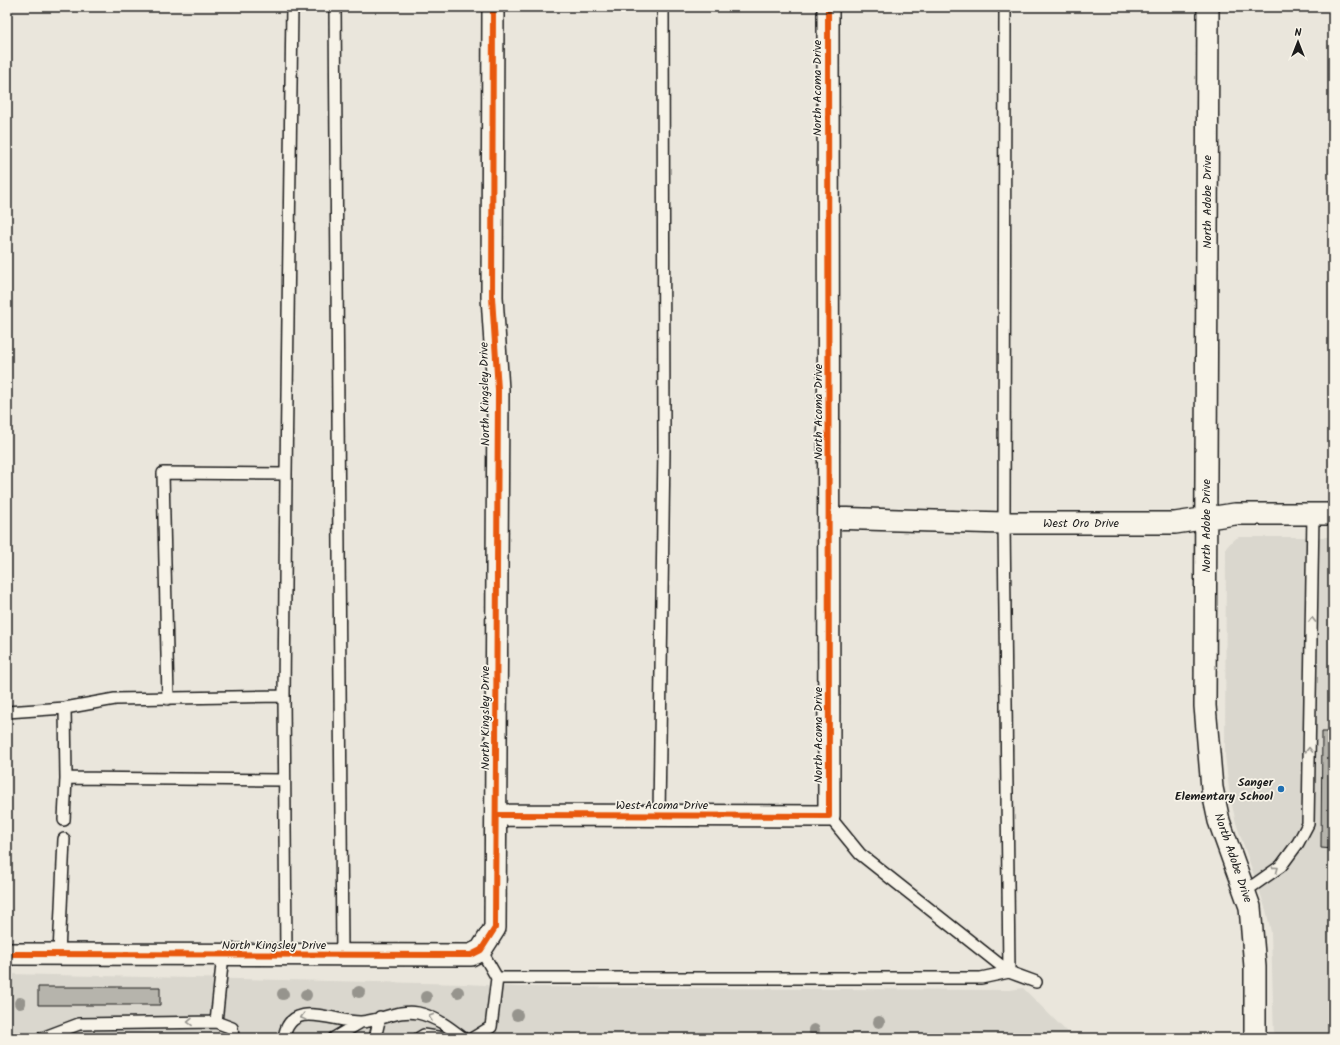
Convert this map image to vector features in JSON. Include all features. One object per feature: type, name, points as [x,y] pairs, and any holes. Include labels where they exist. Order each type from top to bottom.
[{"type":"street","name":"North Kingsley Drive","points":[[7,954],[286,956],[471,955],[481,950],[495,928],[498,390],[492,297],[493,7]]},
{"type":"street","name":"North Acoma Drive","points":[[828,7],[829,816]]},
{"type":"street","name":"North Adobe Drive","points":[[1208,7],[1205,706],[1212,788],[1219,821],[1250,907],[1255,968],[1255,1038]]},
{"type":"street","name":"West Oro Drive","points":[[829,518],[1004,523],[1175,523],[1206,517],[1235,514],[1323,514]]},
{"type":"street","name":"West Acoma Drive","points":[[496,815],[829,816]]},
{"type":"lane","points":[[286,956],[284,696],[292,7]]},
{"type":"lane","points":[[336,7],[342,956]]},
{"type":"lane","points":[[659,816],[664,449],[663,7]]},
{"type":"lane","points":[[1005,7],[1004,523],[1009,972]]},
{"type":"lane","points":[[168,699],[163,473],[286,474]]},
{"type":"lane","points":[[1244,892],[1281,866],[1298,843],[1308,824],[1323,514]]},
{"type":"lane","points":[[7,712],[65,708],[115,700],[284,696]]},
{"type":"lane","points":[[64,820],[66,778],[65,708]]},
{"type":"lane","points":[[66,778],[284,780]]},
{"type":"lane","points":[[829,816],[860,854],[1009,972],[1036,982]]},
{"type":"lane","points":[[59,954],[64,839]]},
{"type":"lane","points":[[473,1038],[491,1027],[497,978],[481,950]]},
{"type":"lane","points":[[216,1022],[223,955]]},
{"type":"lane","points":[[497,978],[981,978],[1009,972]]},
{"type":"lane","points":[[334,1038],[361,1022],[402,1013],[417,1013],[437,1019],[463,1038]]},
{"type":"lane","points":[[284,1038],[285,1028],[290,1021],[304,1016],[314,1014],[361,1022]]},
{"type":"lane","points":[[375,1038],[380,1017]]},
{"type":"lane","points":[[42,1038],[79,1024],[216,1022],[232,1028],[232,1038]]},
{"type":"lane","points":[[419,1038],[424,1036],[443,1038]]},
{"type":"shaded area","name":"Sanger Elementary School","points":[[1239,537],[1333,537],[1333,1038],[1274,1038],[1271,932],[1266,910],[1236,823],[1230,796],[1225,756],[1226,548],[1233,540]]},
{"type":"shaded area","points":[[7,974],[467,984],[520,987],[1010,990],[1023,988],[1073,1038],[7,1038]]},
{"type":"building","points":[[1322,732],[1333,732],[1333,849],[1321,848]]},
{"type":"building","points":[[38,987],[160,987],[160,1005],[38,1005]]},
{"type":"cycle path","points":[[7,954],[471,955],[481,950],[495,928],[498,390],[492,297],[493,7]]},
{"type":"cycle path","points":[[496,815],[829,816],[828,7]]},
{"type":"place","name":"Sanger Elementary School","points":[[1281,789]]}]
